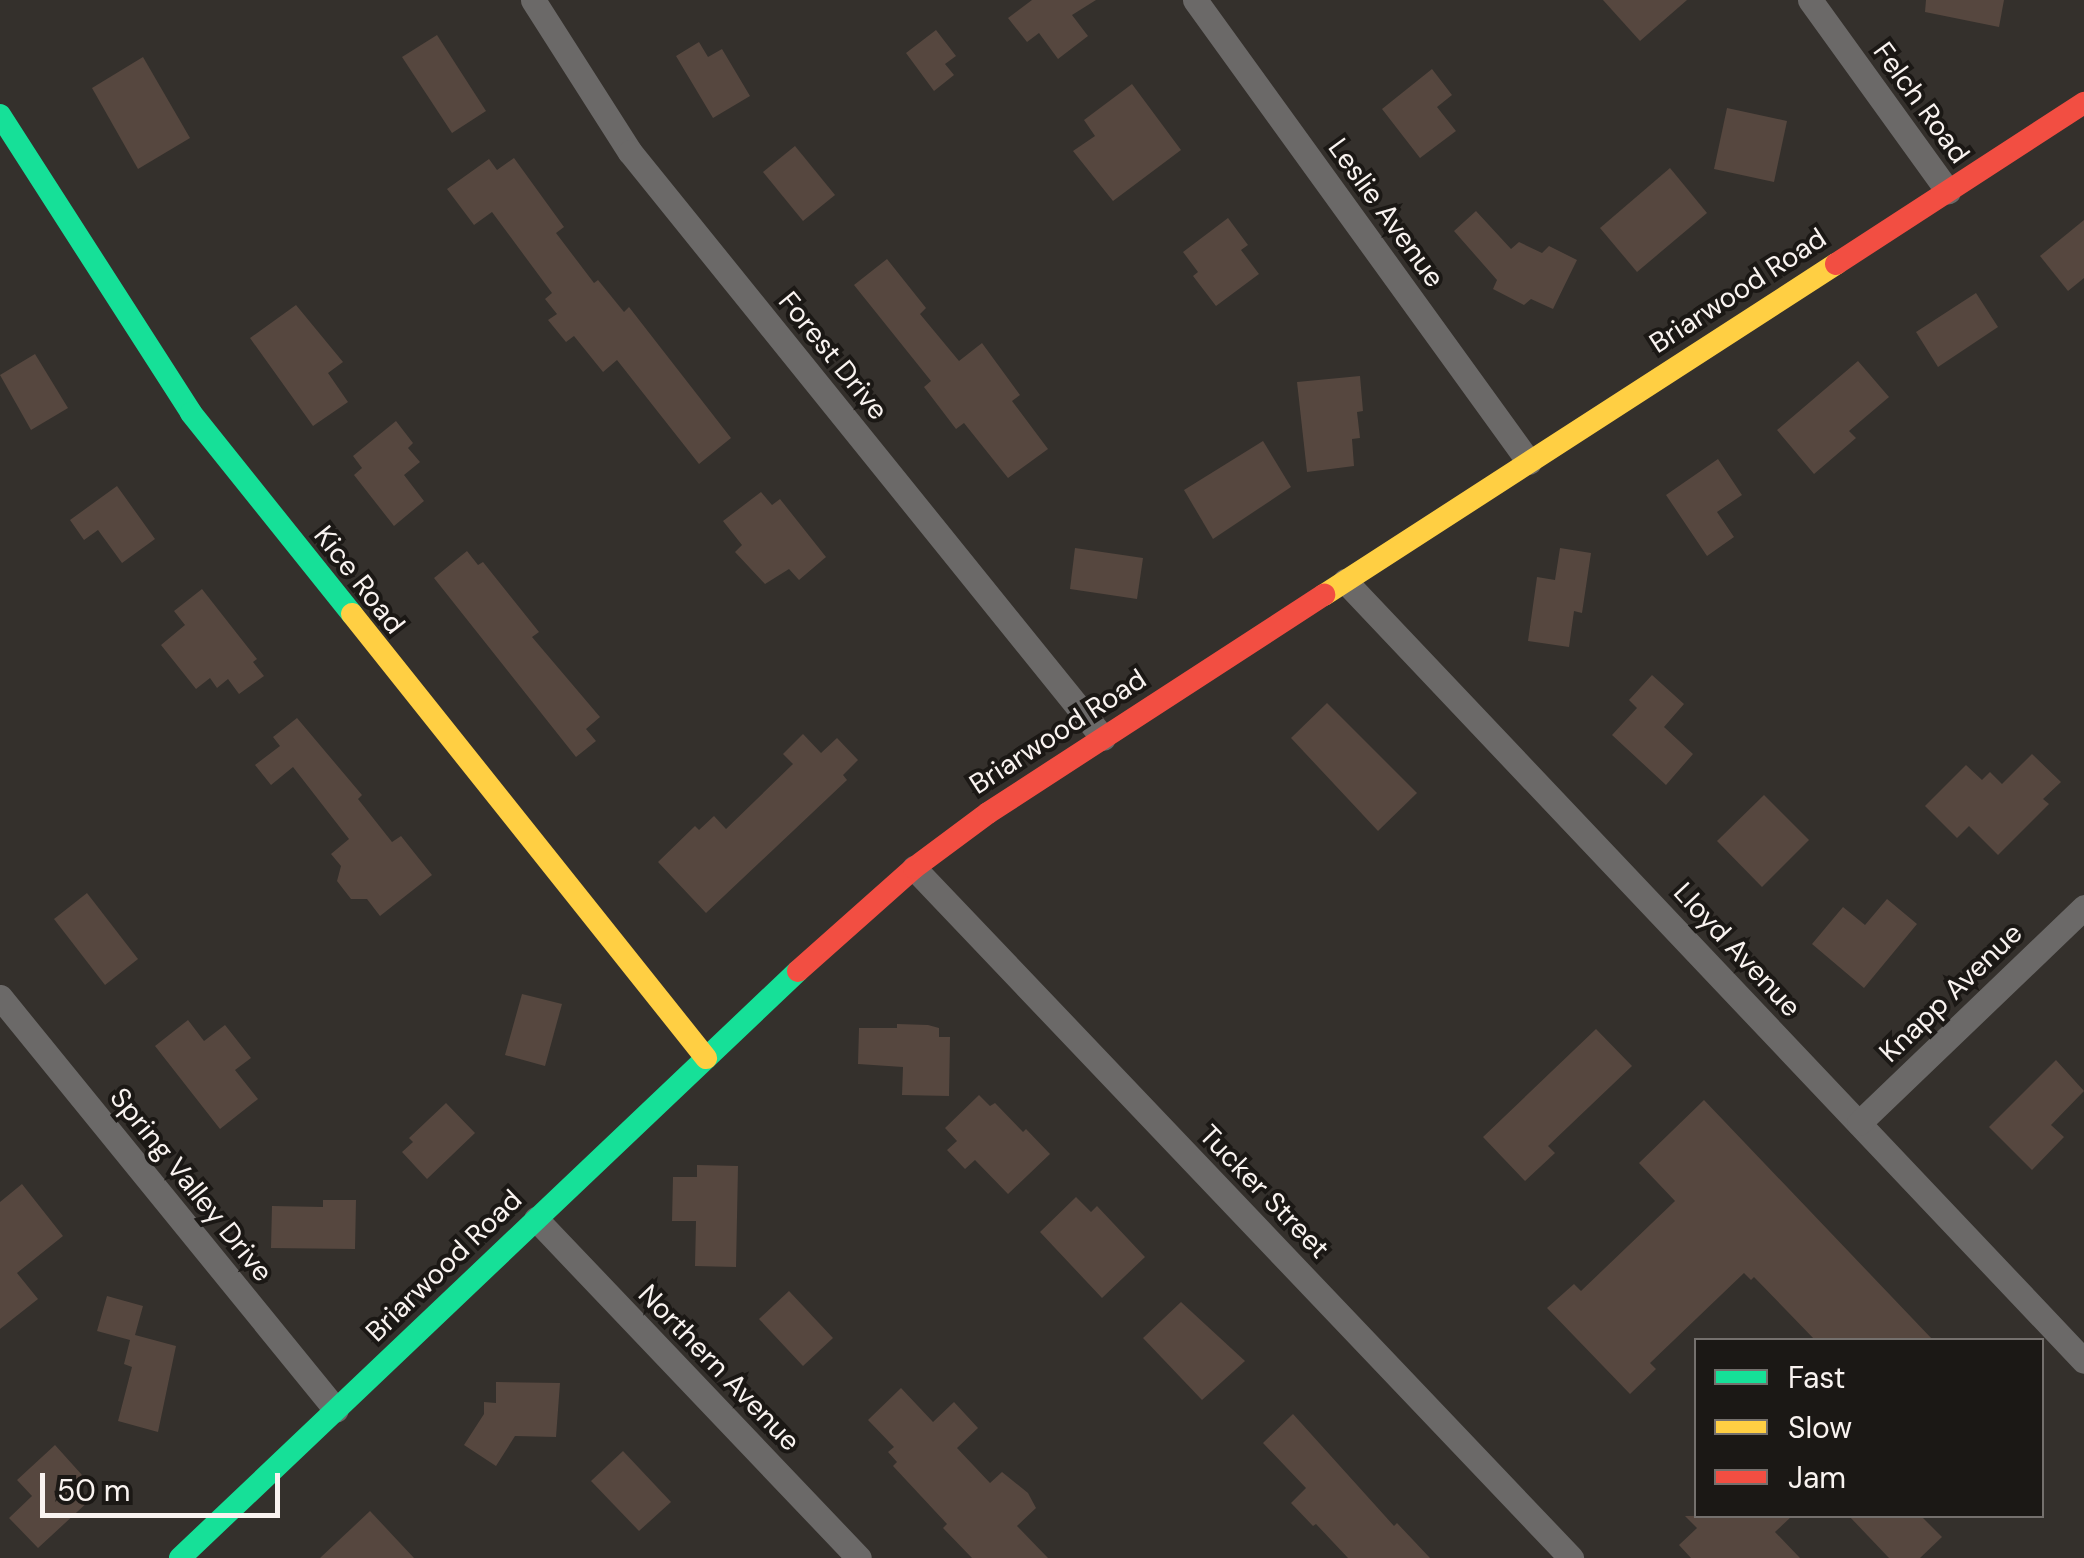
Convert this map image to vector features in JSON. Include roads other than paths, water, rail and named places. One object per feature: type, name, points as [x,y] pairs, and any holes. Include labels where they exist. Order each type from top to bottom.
[{"type":"street","name":"Forest Drive","points":[[533,0],[630,152],[1103,738]]},
{"type":"street","name":"Leslie Avenue","points":[[1195,0],[1528,462]]},
{"type":"street","name":"Felch Road","points":[[1810,0],[1948,192]]},
{"type":"street","name":"Briarwood Road","points":[[180,1558],[706,1058],[914,868],[988,813],[2084,104]]},
{"type":"street","name":"Kice Road","points":[[0,115],[191,413],[706,1058]]},
{"type":"street","name":"Lloyd Avenue","points":[[1346,581],[2084,1361]]},
{"type":"street","name":"Tucker Street","points":[[914,868],[1571,1558]]},
{"type":"street","name":"Knapp Avenue","points":[[1859,1124],[2084,906]]},
{"type":"street","name":"Spring Valley Drive","points":[[0,998],[336,1410]]},
{"type":"street","name":"Northern Avenue","points":[[536,1220],[859,1558]]}]
